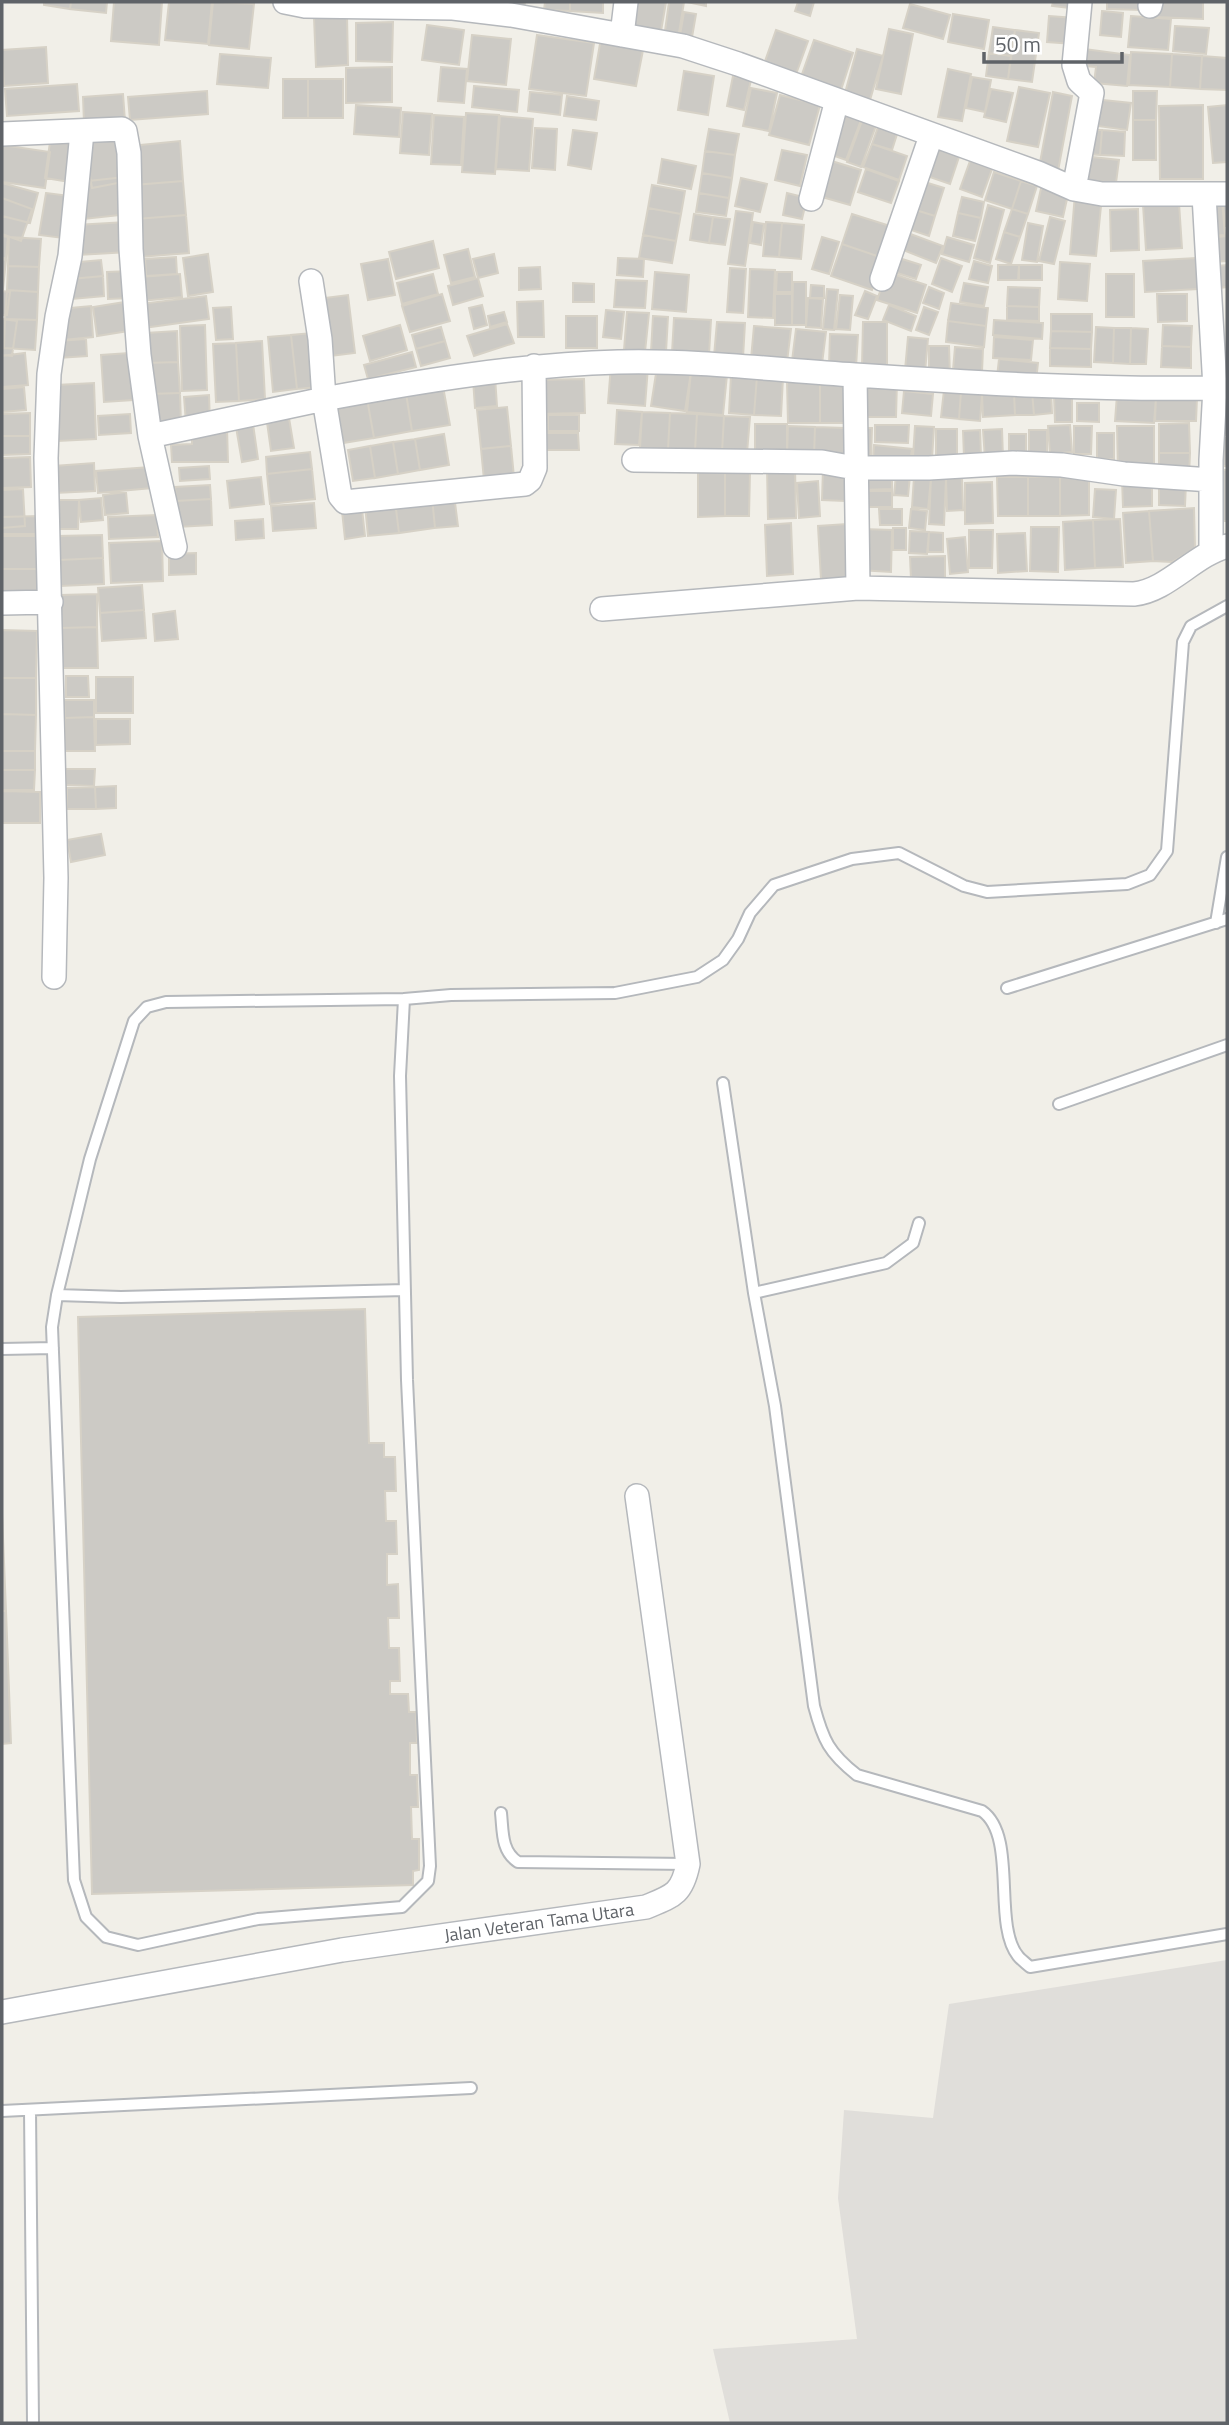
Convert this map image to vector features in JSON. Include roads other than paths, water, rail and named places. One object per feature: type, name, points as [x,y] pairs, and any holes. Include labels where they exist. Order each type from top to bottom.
[{"type":"street","points":[[285,2],[305,6],[453,8],[511,15],[682,47],[837,100],[1038,173],[1074,189],[1102,194],[1227,194]]},
{"type":"street","points":[[622,35],[626,2]]},
{"type":"street","points":[[1074,189],[1092,93],[1079,81],[1074,65],[1080,2]]},
{"type":"street","points":[[811,198],[837,100]]},
{"type":"street","points":[[2,134],[122,129],[127,137],[131,249],[139,355],[150,436],[174,547]]},
{"type":"street","points":[[54,977],[56,878],[46,458],[49,374],[70,256],[82,132]]},
{"type":"street","points":[[882,279],[931,136]]},
{"type":"street","points":[[603,609],[858,588],[1144,593],[1219,548],[1211,480],[1216,388],[1221,356],[1204,195]]},
{"type":"street","points":[[311,281],[320,340],[324,399],[340,496],[345,502],[525,484],[530,480],[535,468],[534,366]]},
{"type":"street","points":[[150,436],[430,379],[534,366],[620,362],[736,365],[855,375],[1139,390],[1216,388]]},
{"type":"street","points":[[855,375],[858,588]]},
{"type":"street","points":[[634,460],[822,462],[855,468],[929,468],[1013,463],[1062,465],[1124,474],[1211,480]]},
{"type":"street","points":[[2,603],[51,603]]},
{"type":"street","points":[[636,1496],[688,1864]]},
{"type":"street","name":"Jalan Veteran Tama Utara","points":[[2,2012],[342,1950],[646,1908],[671,1897],[685,1883],[688,1864]]},
{"type":"lane","points":[[404,999],[400,1076],[407,1380],[429,1881],[402,1907],[258,1920],[138,1945],[106,1937],[86,1917],[74,1880],[52,1327],[57,1295],[90,1159],[134,1021],[147,1007],[166,1002],[404,999],[451,995],[615,992],[697,977],[723,960],[738,939],[750,913],[774,885],[852,859],[899,853],[964,886],[987,892],[1127,884],[1150,875],[1167,851],[1183,642],[1191,626],[1227,606]]},
{"type":"lane","points":[[1007,988],[1222,921],[1227,857]]},
{"type":"lane","points":[[1059,1104],[1227,1045]]},
{"type":"lane","points":[[723,1083],[754,1293],[775,1406],[814,1706],[823,1738],[841,1762],[857,1775],[982,1811],[990,1816],[1000,1840],[1009,1937],[1017,1956],[1030,1967],[1227,1934]]},
{"type":"lane","points":[[754,1293],[886,1263],[913,1243],[919,1223]]},
{"type":"lane","points":[[57,1295],[121,1297],[405,1290]]},
{"type":"lane","points":[[2,1349],[53,1348]]},
{"type":"lane","points":[[501,1813],[504,1845],[509,1856],[518,1862],[688,1864]]},
{"type":"lane","points":[[2,2112],[471,2088]]},
{"type":"lane","points":[[30,2110],[33,2423]]}]
